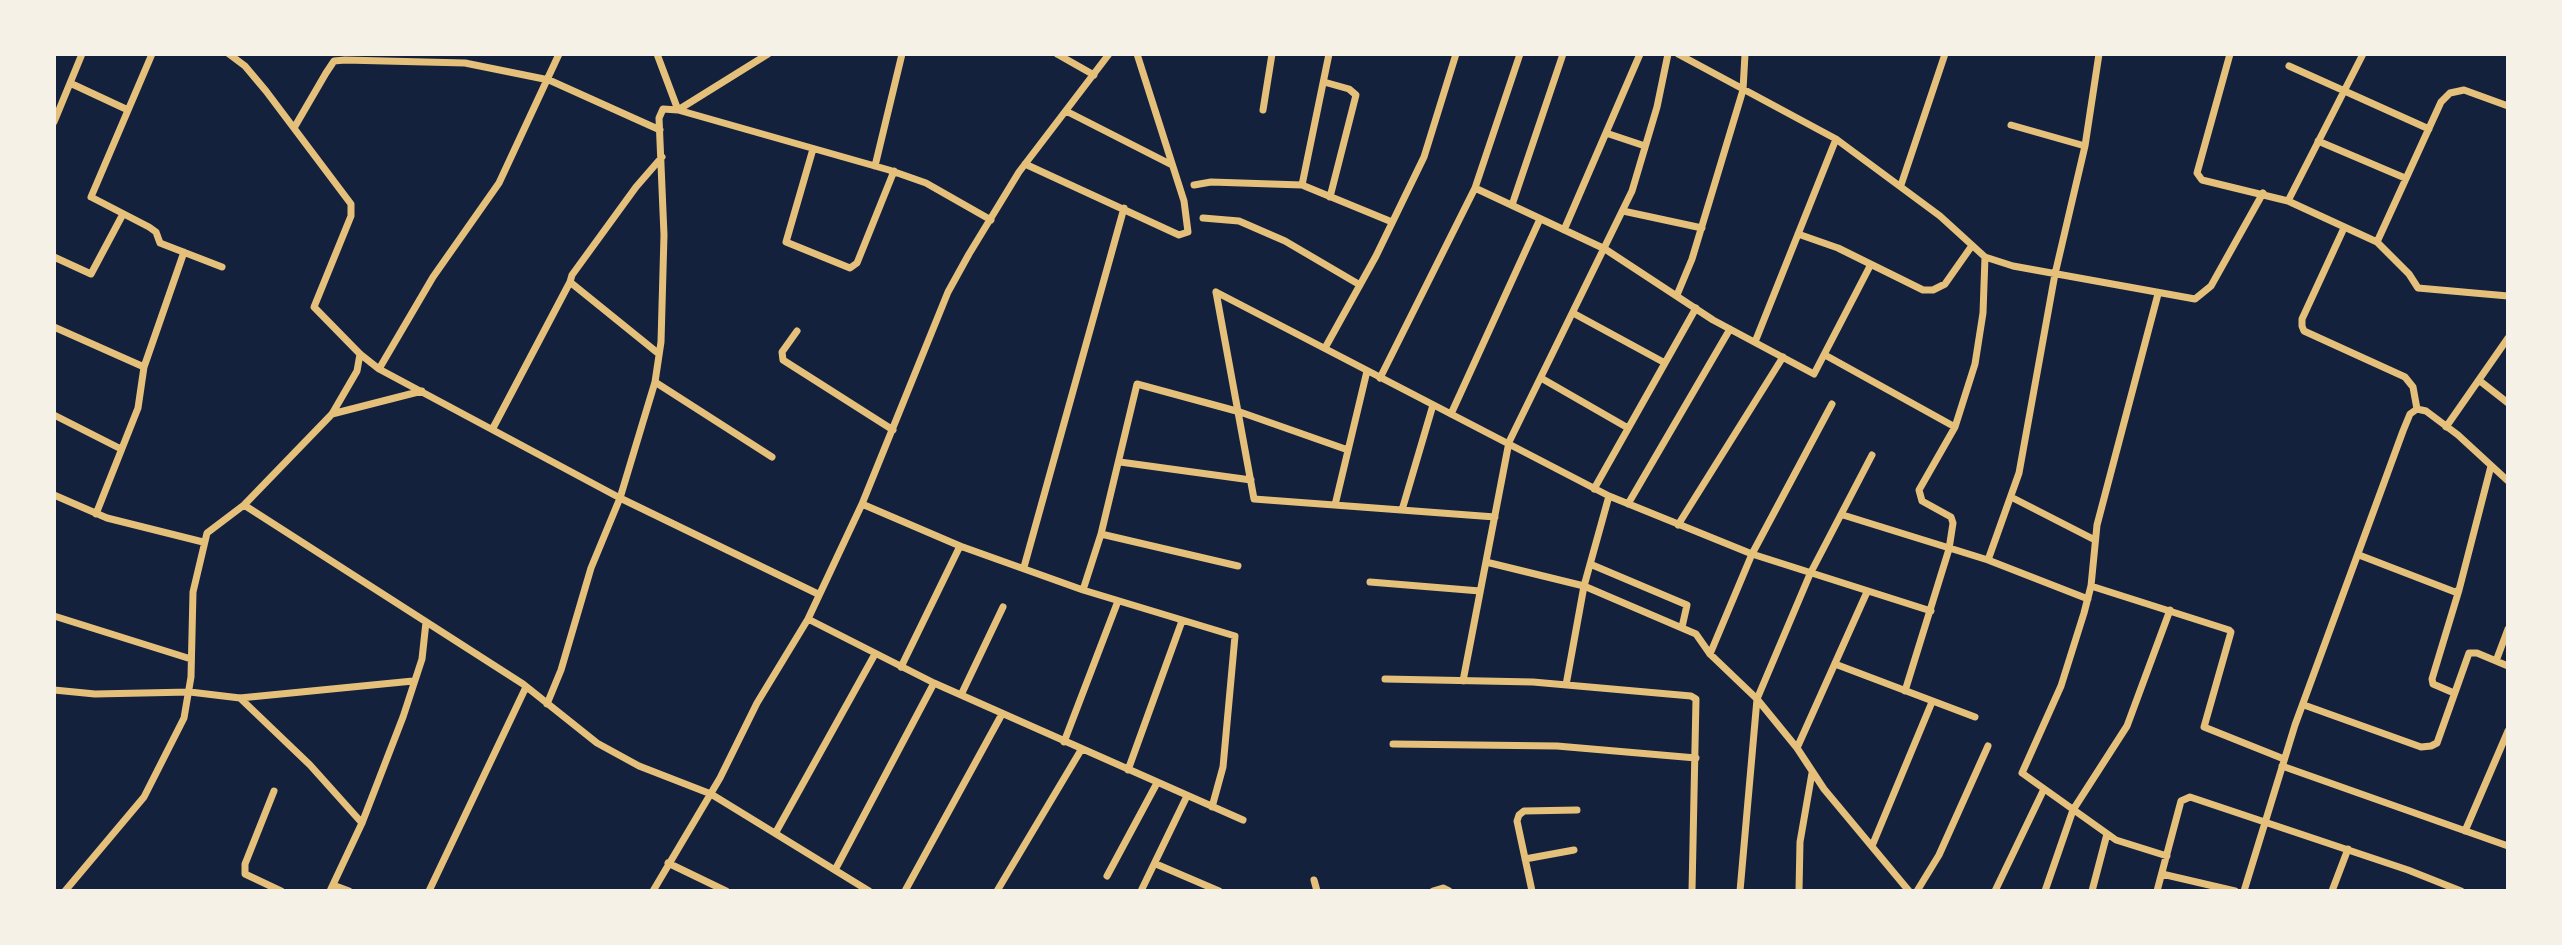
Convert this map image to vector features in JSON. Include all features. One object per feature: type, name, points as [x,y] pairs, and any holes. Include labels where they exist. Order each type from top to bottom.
[{"type":"street","points":[[54,122],[82,54]]},
{"type":"street","points":[[152,54],[91,197],[156,232],[160,243],[222,267]]},
{"type":"street","points":[[229,54],[266,91],[353,209],[314,307],[360,354],[379,369],[620,498],[818,594]]},
{"type":"street","points":[[379,369],[433,277],[499,183],[559,54]]},
{"type":"street","points":[[657,54],[677,110]]},
{"type":"street","points":[[677,110],[768,54]]},
{"type":"street","points":[[875,166],[902,54]]},
{"type":"street","points":[[1057,54],[1094,75]]},
{"type":"street","points":[[653,891],[743,737],[757,703],[808,619],[862,504],[948,292],[1025,164],[1110,54]]},
{"type":"street","points":[[1025,164],[1179,235],[1188,232],[1184,201],[1136,54]]},
{"type":"street","points":[[1263,110],[1272,54]]},
{"type":"street","points":[[1302,185],[1329,54]]},
{"type":"street","points":[[1325,348],[1424,158],[1456,54]]},
{"type":"street","points":[[1380,378],[1475,188],[1520,54]]},
{"type":"street","points":[[1512,205],[1563,54]]},
{"type":"street","points":[[1564,230],[1640,54]]},
{"type":"street","points":[[1463,681],[1509,442],[1623,211],[1645,146],[1668,54]]},
{"type":"street","points":[[1678,54],[1836,139],[1940,216],[1984,257],[2013,267],[2188,300],[2204,294],[2263,193]]},
{"type":"street","points":[[1677,295],[1702,228],[1743,90],[1745,54]]},
{"type":"street","points":[[1900,185],[1945,54]]},
{"type":"street","points":[[1988,560],[2011,497],[2037,388],[2055,274],[2085,146],[2099,54]]},
{"type":"street","points":[[2230,54],[2197,173],[2202,180],[2288,201],[2377,242],[2409,274],[2418,288],[2506,296],[2508,287]]},
{"type":"street","points":[[2288,201],[2363,54]]},
{"type":"street","points":[[293,128],[334,61],[403,58],[465,62],[549,80],[660,130]]},
{"type":"street","points":[[2290,66],[2344,88],[2429,129]]},
{"type":"street","points":[[1324,82],[1349,89],[1356,95],[1330,197]]},
{"type":"street","points":[[70,83],[128,110]]},
{"type":"street","points":[[2377,242],[2441,102],[2450,93],[2464,90],[2508,106]]},
{"type":"street","points":[[547,704],[561,670],[591,568],[620,498],[655,382],[659,354],[664,235],[663,156],[659,118],[663,109],[677,110],[894,171],[926,183],[991,220]]},
{"type":"street","points":[[1066,111],[1172,165]]},
{"type":"street","points":[[2011,125],[2085,146]]},
{"type":"street","points":[[1606,133],[1645,146]]},
{"type":"street","points":[[1755,342],[1836,139]]},
{"type":"street","points":[[2318,141],[2405,178]]},
{"type":"street","points":[[813,149],[786,242],[850,268],[858,263],[894,171]]},
{"type":"street","points":[[493,428],[572,275],[636,187],[663,156]]},
{"type":"street","points":[[1194,185],[1211,182],[1302,185],[1392,222]]},
{"type":"street","points":[[1475,188],[1605,249],[1730,329],[1814,374],[1870,266]]},
{"type":"street","points":[[1024,567],[1124,208]]},
{"type":"street","points":[[1623,211],[1702,228]]},
{"type":"street","points":[[54,257],[91,274],[123,214]]},
{"type":"street","points":[[1203,218],[1239,221],[1285,241],[1360,285]]},
{"type":"street","points":[[1451,414],[1541,219]]},
{"type":"street","points":[[2344,228],[2302,319],[2304,331],[2404,377],[2413,387],[2417,409],[2446,427],[2508,481]]},
{"type":"street","points":[[1798,234],[1838,248],[1870,266],[1923,289],[1933,290],[1945,284],[1971,247]]},
{"type":"street","points":[[96,514],[138,408],[144,367],[184,252]]},
{"type":"street","points":[[1905,691],[1949,550],[1951,517],[1919,496],[1919,490],[1955,426],[1979,345],[1984,257]]},
{"type":"street","points":[[570,282],[659,354]]},
{"type":"street","points":[[1495,517],[1255,499],[1216,292],[1609,496],[1752,554],[1931,611]]},
{"type":"street","points":[[2158,294],[2095,540],[2088,599],[2061,686],[2022,774],[2107,834],[2167,856]]},
{"type":"street","points":[[1594,489],[1696,308]]},
{"type":"street","points":[[1573,313],[1665,363]]},
{"type":"street","points":[[54,327],[144,367]]},
{"type":"street","points":[[1628,504],[1730,329]]},
{"type":"street","points":[[797,331],[782,352],[783,360],[893,430]]},
{"type":"street","points":[[2446,427],[2508,338]]},
{"type":"street","points":[[69,889],[144,797],[184,718],[190,692],[193,592],[203,542],[214,526],[244,505],[332,414],[356,370],[360,354]]},
{"type":"street","points":[[1825,355],[1955,426]]},
{"type":"street","points":[[1678,525],[1783,357]]},
{"type":"street","points":[[1335,505],[1367,372]]},
{"type":"street","points":[[1541,378],[1628,428]]},
{"type":"street","points":[[2480,381],[2508,403]]},
{"type":"street","points":[[655,382],[772,457]]},
{"type":"street","points":[[1083,590],[1101,534],[1138,384],[1240,412],[1348,450]]},
{"type":"street","points":[[332,414],[422,391]]},
{"type":"street","points":[[1710,654],[1752,554],[1832,404]]},
{"type":"street","points":[[1402,510],[1433,405]]},
{"type":"street","points":[[2244,891],[2263,820],[2283,762],[2406,423],[2417,409]]},
{"type":"street","points":[[54,415],[121,449]]},
{"type":"street","points":[[1740,891],[1757,699],[1810,574],[1872,455]]},
{"type":"street","points":[[1120,462],[1251,480]]},
{"type":"street","points":[[2455,693],[2433,684],[2432,679],[2459,590],[2491,466]]},
{"type":"street","points":[[54,495],[96,514],[146,530],[203,542]]},
{"type":"street","points":[[1566,685],[1584,586],[1609,496]]},
{"type":"street","points":[[2011,497],[2095,540]]},
{"type":"street","points":[[862,504],[960,546],[1083,590],[1235,636],[1223,767],[1212,807]]},
{"type":"street","points":[[244,505],[526,687],[597,743],[639,766],[711,794],[869,891]]},
{"type":"street","points":[[1843,515],[1988,560],[2088,599]]},
{"type":"street","points":[[1101,534],[1238,566]]},
{"type":"street","points":[[901,667],[960,546]]},
{"type":"street","points":[[2359,555],[2455,592],[2459,590]]},
{"type":"street","points":[[1486,562],[1584,586],[1682,627],[1701,638],[1710,654],[1757,699],[1797,748],[1812,774],[1909,891]]},
{"type":"street","points":[[1590,564],[1687,605],[1682,627]]},
{"type":"street","points":[[1370,582],[1480,591]]},
{"type":"street","points":[[2091,586],[2224,626],[2231,632],[2204,727],[2283,762],[2508,846]]},
{"type":"street","points":[[1797,748],[1867,592]]},
{"type":"street","points":[[1064,742],[1118,601]]},
{"type":"street","points":[[961,695],[1003,607]]},
{"type":"street","points":[[2045,891],[2073,810],[2127,726],[2170,610]]},
{"type":"street","points":[[54,616],[191,659]]},
{"type":"street","points":[[808,619],[934,683],[1243,820]]},
{"type":"street","points":[[1128,770],[1182,621]]},
{"type":"street","points":[[349,891],[332,888],[362,823],[422,659],[426,622]]},
{"type":"street","points":[[2496,661],[2508,629]]},
{"type":"street","points":[[2304,705],[2421,747],[2437,743],[2469,653],[2477,653],[2508,666]]},
{"type":"street","points":[[776,832],[875,654]]},
{"type":"street","points":[[1835,664],[1975,717]]},
{"type":"street","points":[[1385,680],[1566,685],[1691,696],[1696,699],[1692,891]]},
{"type":"street","points":[[54,690],[95,694],[190,692],[240,698],[413,681]]},
{"type":"street","points":[[835,870],[934,683]]},
{"type":"street","points":[[429,891],[526,687]]},
{"type":"street","points":[[240,698],[310,765],[362,823]]},
{"type":"street","points":[[1872,846],[1932,702]]},
{"type":"street","points":[[905,891],[1002,714]]},
{"type":"street","points":[[2465,831],[2507,734]]},
{"type":"street","points":[[1393,744],[1557,746],[1696,758]]},
{"type":"street","points":[[1917,891],[1939,855],[1987,746]]},
{"type":"street","points":[[997,891],[1081,750]]},
{"type":"street","points":[[1799,891],[1800,842],[1812,774]]},
{"type":"street","points":[[1107,877],[1157,783]]},
{"type":"street","points":[[1995,891],[2044,789]]},
{"type":"street","points":[[274,791],[246,864],[245,874],[281,891]]},
{"type":"street","points":[[1141,891],[1187,796]]},
{"type":"street","points":[[2157,891],[2181,801],[2185,797],[2263,820],[2461,891]]},
{"type":"street","points":[[1532,891],[1517,821],[1519,815],[1524,811],[1577,810]]},
{"type":"street","points":[[2092,891],[2107,834]]},
{"type":"street","points":[[2332,891],[2348,849]]},
{"type":"street","points":[[1525,859],[1574,850]]},
{"type":"street","points":[[668,863],[726,891]]},
{"type":"street","points":[[1156,864],[1219,891]]},
{"type":"street","points":[[2162,874],[2235,891]]},
{"type":"street","points":[[1314,880],[1317,891]]},
{"type":"street","points":[[1433,891],[1449,891]]}]
